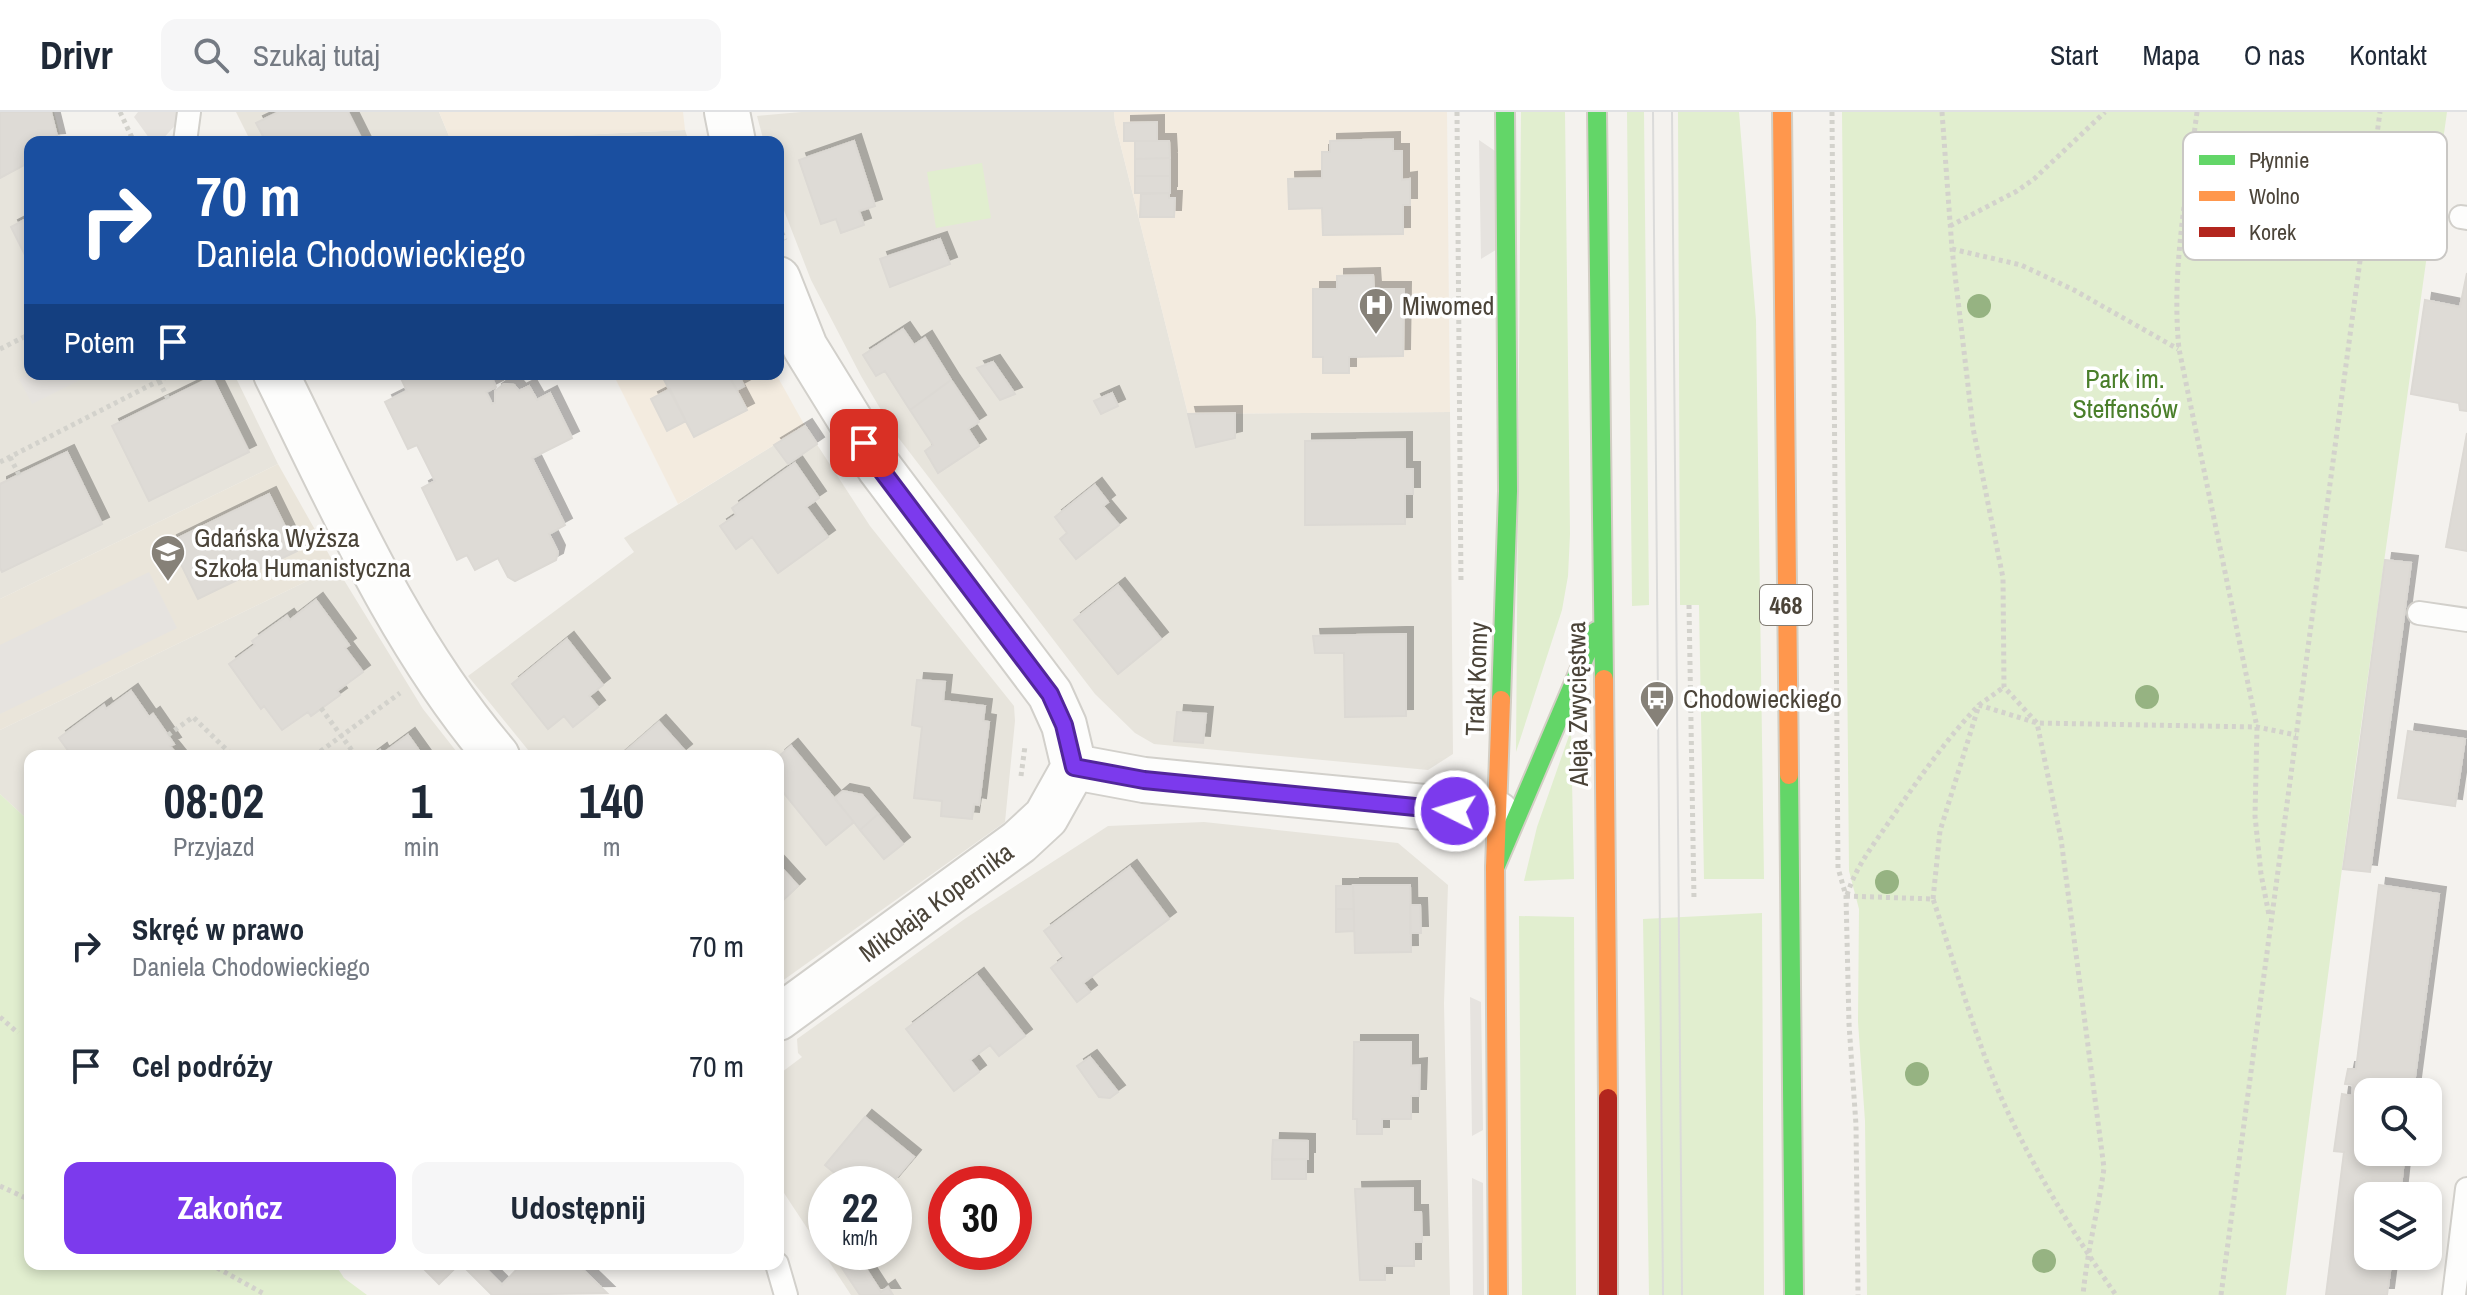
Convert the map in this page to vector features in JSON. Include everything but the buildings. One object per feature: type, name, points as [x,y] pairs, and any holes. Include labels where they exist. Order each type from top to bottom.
[{"type":"main road","name":"Trakt Konny","points":[[1498,1295],[1495,868],[1508,491],[1505,112]]},
{"type":"main road","name":"Aleja Zwycięstwa","points":[[1597,112],[1607,916],[1608,1295]]},
{"type":"main road","name":"468","points":[[1782,112],[1794,1295]]},
{"type":"main road","points":[[1495,868],[1602,618]]},
{"type":"street","points":[[727,112],[732,136]]},
{"type":"street","points":[[784,266],[805,347],[879,467],[1050,694],[1064,725],[1074,767],[1144,780],[1497,814]]},
{"type":"street","points":[[279,380],[390,604],[473,728],[492,750]]},
{"type":"street","name":"Mikołaja Kopernika","points":[[784,1014],[1019,842],[1046,817],[1074,767]]},
{"type":"lane","points":[[186,136],[189,112]]},
{"type":"lane","points":[[2419,613],[2467,620]]},
{"type":"lane","points":[[2454,1295],[2467,1189]]},
{"type":"lane","points":[[779,1270],[786,1295]]},
{"type":"path","points":[[120,112],[131,136]]},
{"type":"path","points":[[1457,112],[1461,588]]},
{"type":"path","points":[[1832,112],[1838,868],[1846,896],[1849,1024],[1856,1125],[1858,1295]]},
{"type":"path","points":[[1942,112],[1952,249],[1973,428],[2003,578],[2004,687],[2037,723],[2061,839],[2104,1168],[2087,1254],[2083,1295]]},
{"type":"path","points":[[1950,226],[2034,179],[2105,112]]},
{"type":"path","points":[[2194,132],[2197,112]]},
{"type":"path","points":[[2377,132],[2380,112]]},
{"type":"path","points":[[2183,219],[2176,273],[2179,349],[2257,727],[2255,816],[2270,920]]},
{"type":"path","points":[[1952,249],[2021,265],[2074,290],[2179,349]]},
{"type":"path","points":[[2221,1295],[2360,260]]},
{"type":"path","points":[[0,349],[24,337]]},
{"type":"path","points":[[0,462],[159,381],[168,399]]},
{"type":"path","points":[[10,457],[19,475]]},
{"type":"path","points":[[1689,605],[1694,899]]},
{"type":"path","points":[[322,750],[410,686]]},
{"type":"path","points":[[1846,896],[1855,872],[1960,725],[1979,705],[2004,687]]},
{"type":"path","points":[[1979,705],[2037,723],[2257,727],[2296,735]]},
{"type":"path","points":[[1979,705],[1940,831],[1933,899],[1993,1077],[2014,1124],[2087,1254],[2116,1295]]},
{"type":"path","points":[[321,708],[352,750]]},
{"type":"path","points":[[168,735],[193,717],[227,750]]},
{"type":"path","points":[[1019,788],[1025,743]]},
{"type":"path","points":[[1846,896],[1933,899]]},
{"type":"path","points":[[0,1017],[18,1033]]},
{"type":"path","points":[[0,1186],[24,1197]]},
{"type":"path","points":[[221,1270],[266,1295]]},
{"type":"shaded area","points":[[0,112],[54,112],[60,136],[24,136],[24,380],[237,380],[278,464],[0,599]]},
{"type":"shaded area","points":[[138,112],[182,112],[180,120],[165,136],[148,136],[134,117]]},
{"type":"shaded area","points":[[236,112],[439,112],[449,136],[248,136]]},
{"type":"shaded area","points":[[439,112],[683,112],[685,130],[557,136],[449,136]]},
{"type":"shaded area","points":[[801,112],[1114,112],[1188,414],[1450,412],[1453,754],[1428,770],[1154,744],[1135,733],[1095,694],[894,432],[811,280],[784,210],[784,136],[762,136],[757,116]]},
{"type":"shaded area","points":[[1114,112],[1447,112],[1450,412],[1188,414]]},
{"type":"shaded area","points":[[685,130],[687,136],[557,136]]},
{"type":"shaded area","points":[[1479,140],[1498,153],[1499,248],[1481,259]]},
{"type":"shaded area","points":[[24,376],[24,380],[80,380],[32,404],[19,379]]},
{"type":"shaded area","points":[[616,380],[779,380],[805,426],[678,504]]},
{"type":"shaded area","points":[[805,426],[870,526],[1014,706],[1005,822],[784,980],[784,750],[528,750],[468,676],[634,552],[624,538]]},
{"type":"shaded area","name":"Gdańska Wyższa Szkoła Humanistyczna","points":[[278,464],[336,567],[0,730],[0,599]]},
{"type":"shaded area","points":[[336,567],[423,709],[455,750],[24,750],[24,816],[0,794],[0,730]]},
{"type":"shaded area","points":[[149,572],[177,628],[0,714],[0,645]]},
{"type":"shaded area","points":[[1204,822],[1398,843],[1448,885],[1444,1003],[1450,1295],[851,1295],[835,1270],[912,1270],[912,1166],[808,1166],[808,1230],[784,1193],[784,1070],[802,1057],[798,1053],[797,1039],[966,918],[1108,826]]},
{"type":"shaded area","points":[[1470,997],[1481,1002],[1483,1130],[1472,1136]]},
{"type":"shaded area","points":[[1472,1178],[1483,1183],[1484,1295],[1473,1295]]},
{"type":"green space","points":[[1521,112],[1565,112],[1570,534],[1568,576],[1562,610],[1516,752]]},
{"type":"green space","points":[[1627,112],[1644,112],[1649,605],[1632,606]]},
{"type":"green space","points":[[1678,112],[1739,112],[1756,320],[1764,879],[1704,879],[1699,605],[1680,605]]},
{"type":"green space","name":"Park im. Steffensów","points":[[1842,112],[2447,112],[2444,132],[2183,132],[2183,260],[2426,260],[2286,1295],[1867,1295],[1865,1121],[1858,1022],[1859,909],[1849,871]]},
{"type":"green space","points":[[982,163],[991,218],[936,228],[927,172]]},
{"type":"green space","points":[[1571,730],[1574,879],[1524,881],[1537,827]]},
{"type":"green space","points":[[0,794],[24,816],[24,1270],[339,1270],[344,1278],[367,1295],[0,1295]]},
{"type":"green space","points":[[1762,913],[1764,1295],[1649,1295],[1643,919]]},
{"type":"green space","points":[[1519,916],[1574,917],[1576,1295],[1522,1295]]},
{"type":"tram line","points":[[1653,112],[1663,1295]]},
{"type":"tram line","points":[[1672,112],[1682,1295]]},
{"type":"traffic: fast","points":[[1501,700],[1508,491],[1505,112]]},
{"type":"traffic: fast","points":[[1597,112],[1604,679]]},
{"type":"traffic: fast","points":[[1495,868],[1596,631]]},
{"type":"traffic: fast","points":[[1789,775],[1794,1295]]},
{"type":"traffic: slow","points":[[1782,112],[1789,775]]},
{"type":"traffic: slow","points":[[1604,679],[1608,1098]]},
{"type":"traffic: slow","points":[[1498,1295],[1495,868],[1501,700]]},
{"type":"traffic: jam","points":[[1608,1098],[1608,1295]]},
{"type":"place","name":"Miwomed","points":[[1376,336]]},
{"type":"place","name":"Gdańska Wyższa Szkoła Humanistyczna","points":[[168,583]]},
{"type":"place","name":"Chodowieckiego","points":[[1657,729]]},
{"type":"route","points":[[864,443],[1050,694],[1064,725],[1074,767],[1144,780],[1455,811]]}]
